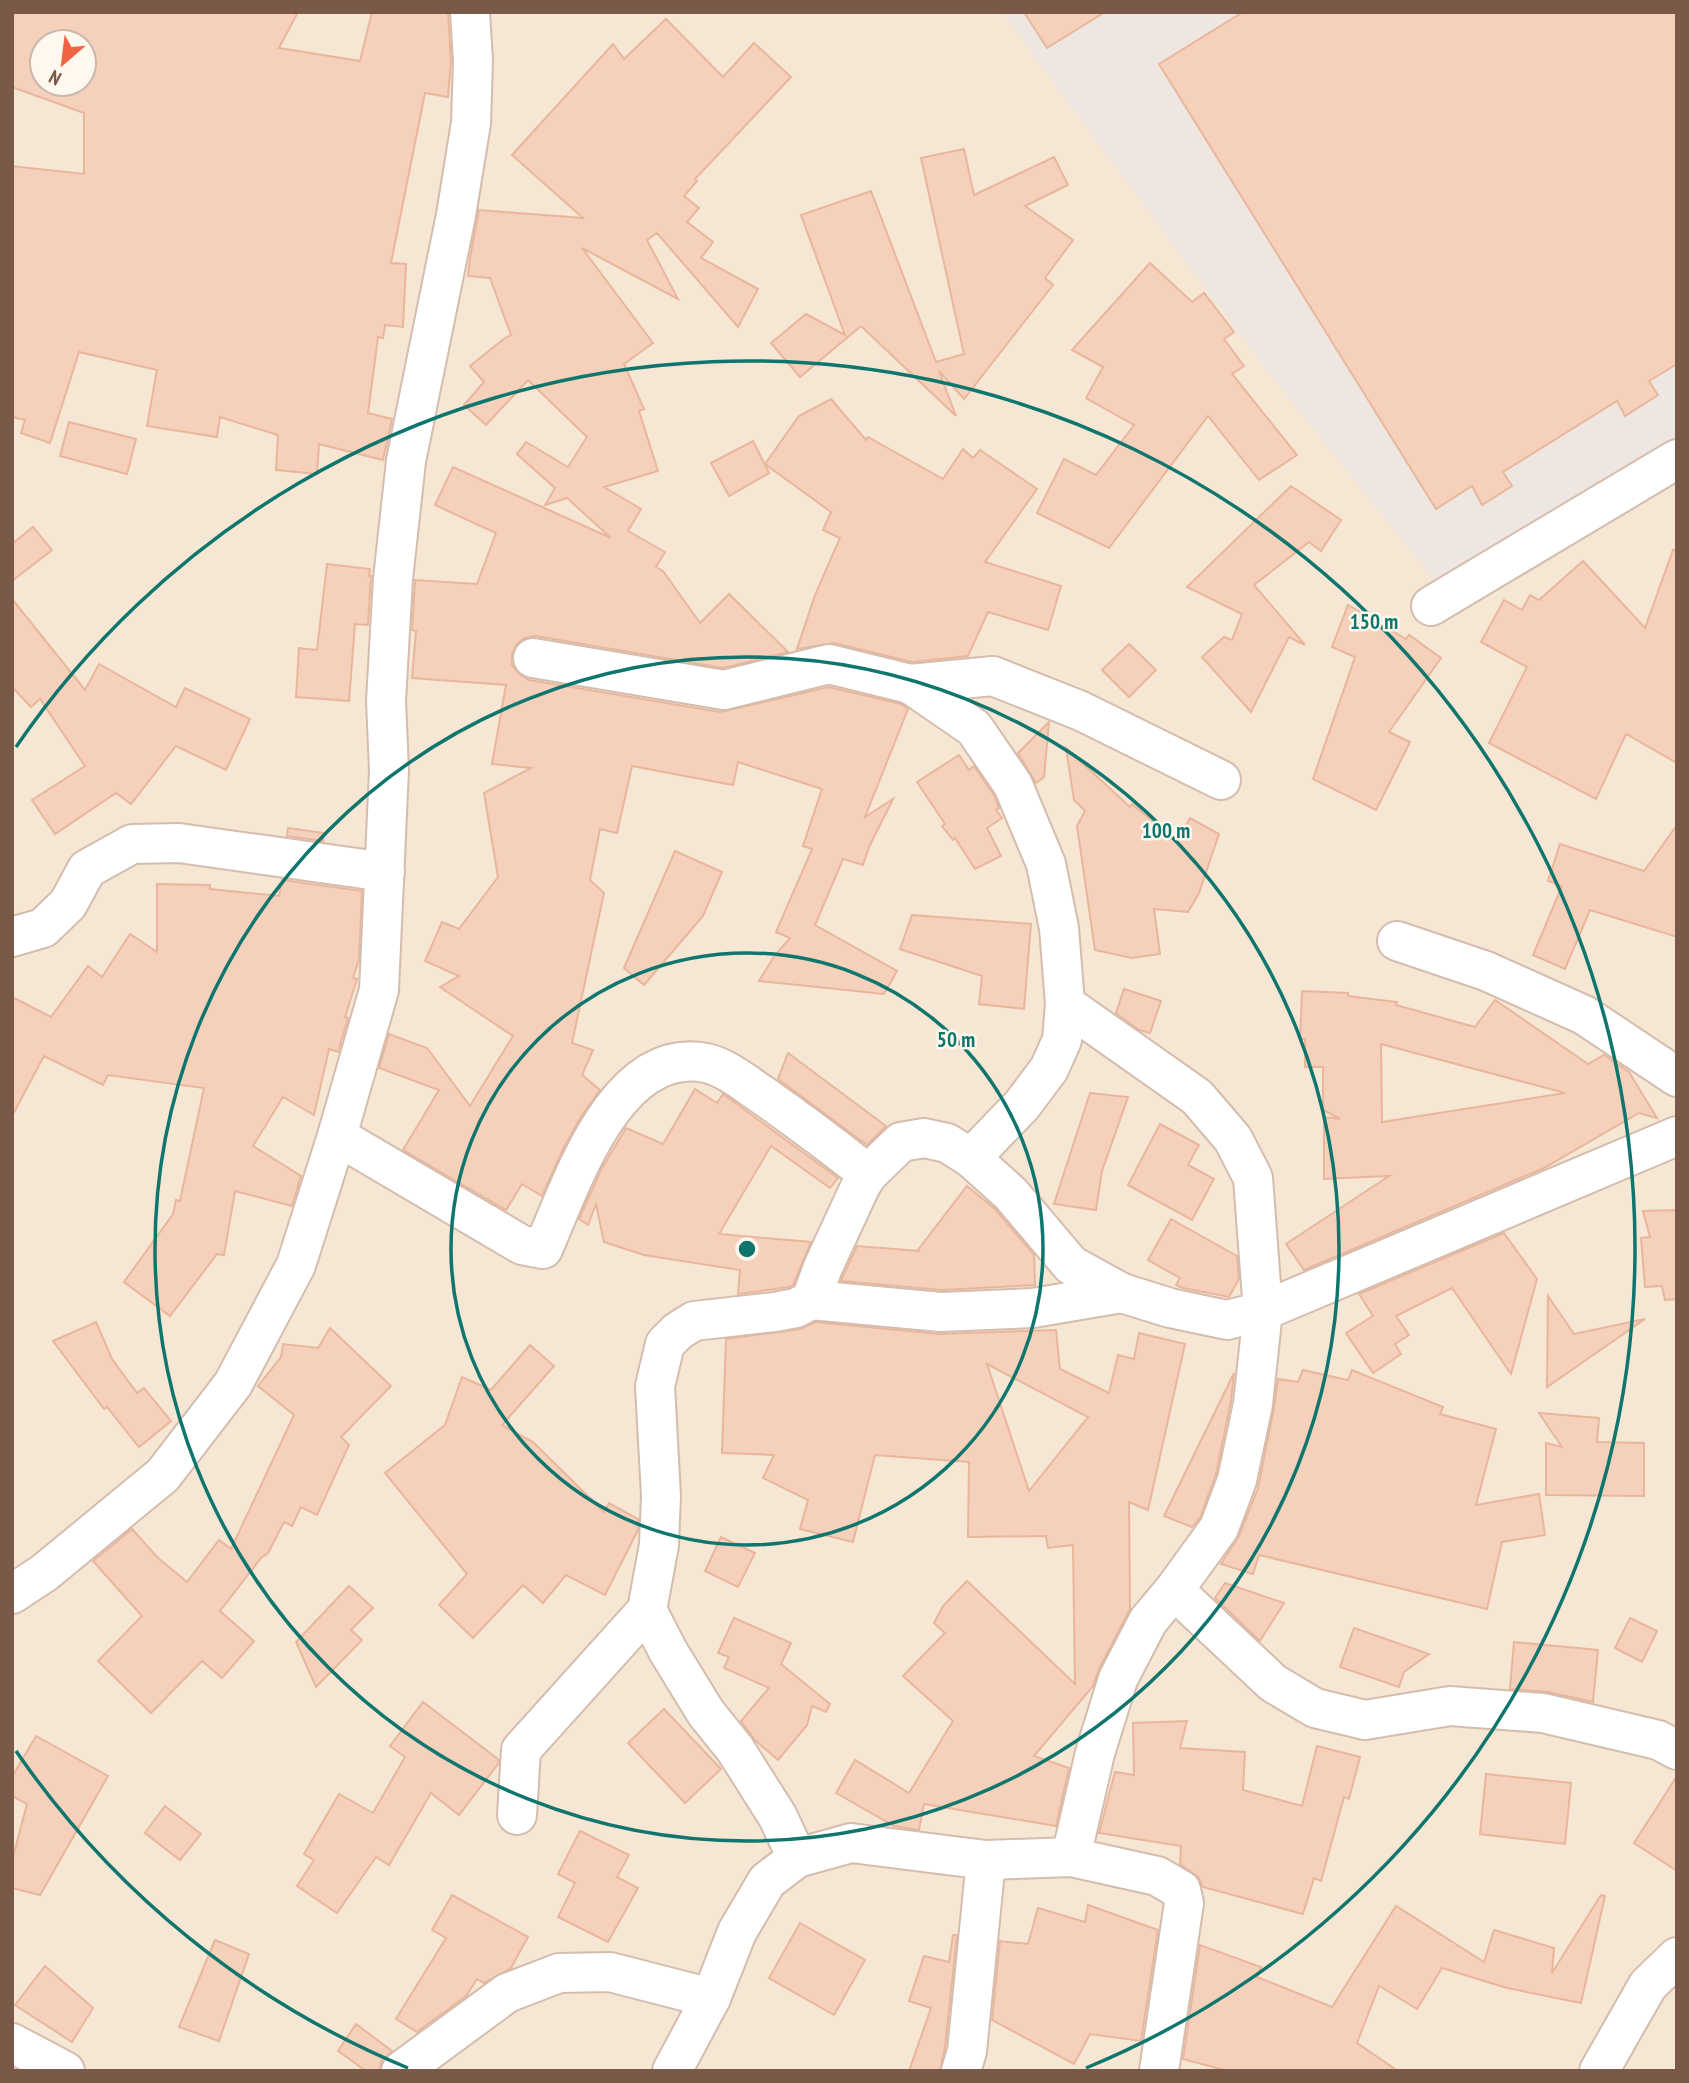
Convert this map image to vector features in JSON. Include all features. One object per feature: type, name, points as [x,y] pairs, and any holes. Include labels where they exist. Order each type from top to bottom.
[{"type":"street","points":[[12,1594],[44,1573],[163,1475],[233,1384],[296,1265],[337,1136],[379,990],[390,770],[386,701],[393,579],[406,461],[456,215],[471,122],[473,61],[470,12]]},
{"type":"street","points":[[1431,606],[1677,459]]},
{"type":"street","points":[[533,658],[724,690],[829,664],[910,684],[993,676],[1081,710],[1221,780]]},
{"type":"street","points":[[910,684],[974,728],[1013,785],[1046,864],[1059,928],[1065,1004],[1062,1040],[1049,1069],[1022,1105],[971,1157]]},
{"type":"street","points":[[12,937],[43,928],[68,904],[87,869],[132,844],[179,843],[385,872]]},
{"type":"street","points":[[1397,941],[1486,971],[1584,1015],[1677,1077]]},
{"type":"street","points":[[1065,1004],[1197,1097],[1233,1139],[1253,1178],[1263,1311],[1253,1404],[1237,1479],[1219,1528],[1148,1621],[1118,1679],[1095,1753],[1071,1857]]},
{"type":"street","points":[[337,1136],[522,1245],[543,1249],[601,1125],[629,1088],[654,1069],[678,1063],[706,1063],[747,1085],[868,1174]]},
{"type":"street","points":[[811,1300],[823,1267],[868,1174],[901,1142],[924,1138],[947,1143],[971,1157],[1011,1194],[1071,1265],[1122,1293],[1170,1308],[1227,1320],[1263,1311],[1677,1136]]},
{"type":"street","points":[[517,1815],[521,1750],[647,1610],[659,1545],[661,1496],[655,1386],[665,1344],[678,1331],[694,1321],[786,1310],[811,1300],[941,1312],[1033,1308],[1122,1293]]},
{"type":"street","points":[[1174,1590],[1273,1684],[1315,1708],[1365,1720],[1450,1706],[1543,1713],[1658,1740],[1677,1750]]},
{"type":"street","points":[[647,1610],[668,1651],[706,1713],[735,1749],[778,1817],[797,1858]]},
{"type":"street","points":[[672,2071],[711,1998],[737,1932],[767,1881],[797,1858],[851,1843],[986,1860],[1071,1857],[1157,1876],[1181,1890],[1184,1903],[1159,2071]]},
{"type":"street","points":[[961,2071],[967,2051],[986,1860]]},
{"type":"street","points":[[1599,2071],[1648,1985],[1677,1957]]},
{"type":"street","points":[[401,2071],[507,1993],[559,1973],[610,1972],[711,1998]]},
{"type":"street","points":[[12,2043],[65,2071]]},
{"type":"shaded area","points":[[12,12],[1002,12],[1255,355],[1457,608],[1677,475],[1677,2071],[12,2071]]},
{"type":"shaded area","points":[[1002,12],[1677,12],[1677,475],[1457,608],[1255,355]]},
{"type":"building","points":[[12,12],[298,12],[279,48],[360,61],[372,12],[448,12],[451,61],[448,97],[425,93],[391,263],[406,264],[403,327],[385,325],[383,338],[378,337],[368,413],[392,419],[383,460],[319,444],[317,474],[276,470],[278,435],[220,417],[217,437],[147,426],[157,370],[79,352],[50,443],[21,433],[25,420],[12,417],[12,166],[84,174],[84,113],[42,98],[98,98],[98,28],[28,28],[28,93],[12,87]]},
{"type":"building","points":[[1024,12],[1105,12],[1047,48]]},
{"type":"building","points":[[1243,12],[1677,12],[1677,364],[1649,381],[1658,395],[1625,416],[1617,401],[1503,472],[1512,486],[1482,505],[1472,486],[1436,509],[1159,64]]},
{"type":"building","points":[[666,19],[723,77],[754,43],[791,77],[695,179],[697,181],[684,196],[699,208],[687,222],[713,242],[701,258],[758,289],[738,327],[657,233],[647,240],[678,299],[582,248],[653,343],[624,364],[644,409],[639,411],[658,471],[604,487],[641,509],[628,531],[665,552],[656,567],[663,571],[700,623],[729,594],[788,652],[723,668],[536,636],[525,638],[517,644],[512,654],[512,665],[519,674],[529,680],[720,712],[829,687],[901,704],[908,709],[865,817],[893,799],[863,865],[843,859],[815,925],[897,971],[884,994],[759,981],[775,955],[790,938],[776,932],[812,849],[803,846],[822,789],[738,762],[733,785],[632,766],[617,833],[600,829],[590,880],[604,893],[572,1043],[593,1050],[582,1075],[600,1090],[564,1147],[542,1196],[522,1184],[506,1210],[403,1150],[439,1090],[379,1068],[389,1034],[427,1048],[470,1106],[513,1036],[440,987],[459,976],[425,961],[442,922],[459,929],[498,877],[484,793],[531,768],[492,764],[506,685],[412,678],[416,631],[412,630],[415,580],[477,584],[496,533],[435,505],[453,467],[611,538],[567,498],[545,505],[555,488],[517,454],[526,442],[568,467],[587,437],[528,380],[486,425],[464,405],[484,382],[470,366],[511,335],[490,278],[468,276],[479,210],[583,218],[512,155],[613,44],[624,59]]},
{"type":"building","points":[[964,149],[974,195],[1054,157],[1068,185],[1025,206],[1073,240],[1045,278],[1053,285],[964,399],[939,371],[956,416],[861,326],[800,377],[771,343],[806,314],[845,335],[801,215],[871,191],[936,362],[964,354],[921,158]]},
{"type":"building","points":[[1150,263],[1192,302],[1204,293],[1234,332],[1224,339],[1244,366],[1232,374],[1297,455],[1259,480],[1208,416],[1109,548],[1037,513],[1064,459],[1096,475],[1134,425],[1086,398],[1103,367],[1072,350]]},
{"type":"building","points":[[831,399],[866,440],[868,437],[943,479],[963,449],[973,458],[980,450],[1037,489],[985,562],[1061,586],[1048,630],[988,612],[968,656],[912,662],[834,643],[797,649],[815,595],[840,538],[823,530],[831,512],[765,464],[799,416]]},
{"type":"building","points":[[69,422],[136,439],[127,474],[60,456]]},
{"type":"building","points":[[753,441],[769,473],[729,496],[711,463]]},
{"type":"building","points":[[1291,486],[1341,520],[1321,551],[1309,542],[1254,585],[1305,645],[1289,637],[1251,712],[1202,657],[1224,637],[1232,640],[1242,614],[1187,587]]},
{"type":"building","points":[[33,527],[52,550],[12,581],[12,544]]},
{"type":"building","points":[[1673,550],[1677,551],[1677,763],[1626,734],[1596,799],[1489,743],[1527,667],[1481,642],[1504,600],[1522,610],[1530,595],[1539,600],[1583,561],[1645,628]]},
{"type":"building","points":[[327,564],[370,569],[368,625],[355,624],[349,701],[296,697],[299,648],[317,650]]},
{"type":"building","points":[[12,599],[85,690],[99,664],[176,707],[185,688],[250,719],[226,770],[176,746],[131,804],[116,793],[55,834],[32,800],[85,766],[40,699],[31,707],[12,687]]},
{"type":"building","points":[[1348,605],[1406,639],[1409,635],[1441,658],[1389,732],[1410,742],[1376,810],[1313,779],[1355,657],[1332,647]]},
{"type":"building","points":[[1129,644],[1156,670],[1129,697],[1102,670]]},
{"type":"building","points":[[1049,722],[1044,777],[1036,783],[1018,753]]},
{"type":"building","points":[[1066,748],[1130,807],[1132,804],[1177,841],[1190,818],[1219,834],[1199,893],[1188,912],[1154,909],[1160,954],[1132,958],[1095,950],[1077,826],[1085,811],[1074,800]]},
{"type":"building","points":[[959,755],[969,770],[974,766],[994,795],[999,808],[996,810],[1002,818],[987,828],[1001,856],[975,869],[955,838],[953,840],[942,826],[945,824],[917,782]]},
{"type":"building","points":[[1677,825],[1677,937],[1590,910],[1565,969],[1533,955],[1562,886],[1548,881],[1560,844],[1644,871]]},
{"type":"building","points":[[288,828],[324,833],[323,841],[287,836]]},
{"type":"building","points":[[675,851],[722,872],[703,916],[644,985],[624,968]]},
{"type":"building","points":[[282,880],[362,891],[359,959],[353,978],[357,979],[345,1017],[348,1018],[338,1052],[329,1049],[314,1115],[283,1097],[253,1146],[301,1176],[292,1206],[235,1191],[224,1255],[217,1254],[170,1316],[124,1282],[173,1214],[176,1200],[180,1201],[204,1088],[108,1075],[103,1085],[44,1056],[12,1116],[12,997],[51,1017],[88,966],[102,977],[130,934],[157,952],[157,884],[210,885],[210,889],[279,896]]},
{"type":"building","points":[[912,915],[1031,924],[1024,1009],[979,1004],[982,976],[900,949]]},
{"type":"building","points":[[1124,989],[1161,1001],[1150,1033],[1139,1030],[1116,1013]]},
{"type":"building","points":[[1302,991],[1348,993],[1348,996],[1397,1002],[1396,1005],[1475,1027],[1495,1000],[1588,1064],[1604,1055],[1629,1072],[1657,1118],[1639,1113],[1544,1168],[1304,1270],[1286,1244],[1389,1176],[1324,1179],[1324,1117],[1340,1119],[1323,1110],[1323,1067],[1305,1067],[1305,1039],[1300,1039]],"holes":[[[1381,1044],[1565,1093],[1382,1122]]]},
{"type":"building","points":[[788,1053],[886,1126],[867,1145],[778,1079]]},
{"type":"building","points":[[695,1089],[717,1103],[723,1094],[838,1178],[830,1188],[771,1146],[719,1234],[811,1242],[793,1285],[789,1287],[738,1294],[740,1270],[644,1255],[604,1242],[596,1204],[588,1225],[579,1219],[602,1168],[626,1128],[663,1144]]},
{"type":"building","points":[[1090,1093],[1128,1097],[1102,1171],[1096,1210],[1054,1204]]},
{"type":"building","points":[[1160,1124],[1199,1145],[1188,1165],[1214,1179],[1192,1220],[1128,1185]]},
{"type":"building","points":[[967,1186],[995,1209],[1034,1255],[1035,1285],[942,1290],[841,1281],[857,1246],[920,1251],[918,1250]]},
{"type":"building","points":[[1677,1210],[1677,1299],[1665,1300],[1662,1286],[1645,1287],[1641,1238],[1650,1237],[1643,1211]]},
{"type":"building","points":[[1171,1219],[1237,1256],[1239,1279],[1229,1297],[1176,1285],[1180,1278],[1148,1260]]},
{"type":"building","points":[[1504,1233],[1537,1279],[1511,1374],[1452,1288],[1396,1316],[1409,1335],[1395,1344],[1401,1354],[1373,1373],[1346,1333],[1373,1316],[1359,1294]]},
{"type":"building","points":[[1548,1296],[1574,1334],[1645,1319],[1547,1387]]},
{"type":"building","points":[[96,1322],[112,1359],[137,1393],[144,1388],[171,1421],[139,1447],[107,1407],[104,1409],[53,1341]]},
{"type":"building","points":[[816,1322],[939,1334],[1056,1330],[1060,1369],[1109,1393],[1118,1355],[1134,1359],[1139,1333],[1185,1344],[1148,1510],[1129,1502],[1130,1609],[1093,1686],[1034,1756],[1069,1768],[1056,1826],[924,1804],[919,1830],[894,1826],[836,1793],[855,1760],[909,1793],[953,1721],[903,1676],[945,1633],[934,1623],[943,1606],[967,1581],[1075,1684],[1073,1545],[1048,1548],[1046,1536],[968,1537],[969,1462],[875,1455],[853,1542],[800,1529],[808,1500],[763,1478],[774,1455],[722,1453],[726,1339],[800,1329]],"holes":[[[987,1364],[1088,1417],[1029,1491]]]},
{"type":"building","points":[[330,1328],[391,1386],[341,1437],[349,1445],[317,1515],[301,1507],[292,1526],[284,1522],[268,1553],[261,1558],[220,1611],[254,1641],[222,1678],[202,1661],[151,1713],[98,1661],[142,1616],[93,1561],[132,1529],[157,1557],[187,1582],[219,1540],[231,1549],[294,1415],[258,1386],[281,1357],[283,1344],[318,1348]]},
{"type":"building","points":[[530,1345],[554,1366],[502,1425],[533,1442],[604,1512],[609,1503],[638,1519],[638,1530],[605,1595],[566,1575],[543,1603],[523,1585],[473,1638],[439,1605],[467,1574],[385,1473],[445,1425],[462,1377],[491,1390]]},
{"type":"building","points":[[1303,1370],[1348,1380],[1352,1370],[1443,1407],[1440,1414],[1496,1429],[1476,1505],[1539,1494],[1545,1535],[1502,1542],[1487,1609],[1259,1555],[1253,1574],[1221,1564],[1239,1536],[1258,1488],[1278,1379],[1298,1382]]},
{"type":"building","points":[[1234,1373],[1216,1474],[1200,1518],[1192,1527],[1164,1516]]},
{"type":"building","points":[[1539,1413],[1599,1418],[1597,1442],[1644,1443],[1644,1496],[1546,1495],[1546,1443],[1562,1447]]},
{"type":"building","points":[[721,1537],[755,1553],[738,1587],[705,1571]]},
{"type":"building","points":[[1225,1583],[1284,1603],[1260,1641],[1215,1598]]},
{"type":"building","points":[[349,1586],[373,1608],[351,1630],[362,1640],[316,1687],[296,1642]]},
{"type":"building","points":[[734,1618],[791,1643],[781,1664],[830,1704],[826,1712],[812,1706],[807,1725],[778,1760],[755,1740],[741,1721],[769,1688],[724,1668],[729,1657],[718,1653]]},
{"type":"building","points":[[1630,1618],[1657,1631],[1642,1662],[1615,1648]]},
{"type":"building","points":[[1354,1628],[1429,1654],[1404,1672],[1399,1687],[1340,1667]]},
{"type":"building","points":[[1514,1642],[1598,1650],[1593,1702],[1548,1692],[1510,1689]]},
{"type":"building","points":[[423,1702],[499,1760],[498,1764],[459,1815],[431,1793],[389,1865],[376,1857],[337,1913],[297,1886],[314,1860],[304,1854],[339,1794],[373,1813],[405,1757],[390,1746]]},
{"type":"building","points":[[664,1709],[721,1769],[685,1803],[628,1743]]},
{"type":"building","points":[[1187,1721],[1180,1748],[1245,1752],[1243,1790],[1302,1806],[1317,1746],[1360,1757],[1349,1799],[1344,1797],[1321,1881],[1314,1878],[1303,1914],[1203,1887],[1198,1877],[1180,1864],[1181,1846],[1099,1833],[1115,1772],[1134,1775],[1133,1723]]},
{"type":"building","points":[[36,1736],[108,1776],[40,1895],[12,1888],[12,1861],[27,1804],[12,1796],[12,1777]]},
{"type":"building","points":[[1486,1774],[1571,1783],[1565,1844],[1480,1834]]},
{"type":"building","points":[[1677,1776],[1677,1871],[1634,1843]]},
{"type":"building","points":[[165,1806],[201,1834],[180,1860],[145,1833]]},
{"type":"building","points":[[580,1831],[629,1855],[617,1877],[638,1888],[608,1942],[558,1917],[575,1883],[558,1874]]},
{"type":"building","points":[[452,1895],[528,1937],[511,1968],[484,1983],[477,1979],[466,1996],[417,2032],[396,2019],[446,1938],[432,1930]]},
{"type":"building","points":[[1601,1895],[1605,1896],[1581,2003],[1507,1988],[1442,1968],[1417,2009],[1379,1986],[1357,2043],[1398,2071],[1228,2071],[1183,2059],[1200,1945],[1261,1967],[1257,1977],[1332,2007],[1396,1906],[1484,1962],[1494,1930],[1554,1948],[1552,1973]]},
{"type":"building","points":[[1088,1905],[1158,1930],[1141,2041],[1090,2034],[1074,2064],[992,2020],[1000,1941],[1028,1944],[1038,1908],[1085,1922]]},
{"type":"building","points":[[800,1923],[865,1960],[834,2015],[769,1978]]},
{"type":"building","points":[[953,1935],[957,1935],[940,2071],[909,2071],[931,2008],[909,2001],[924,1956],[949,1962]]},
{"type":"building","points":[[215,1940],[249,1954],[219,2041],[179,2027]]},
{"type":"building","points":[[45,1966],[93,2008],[72,2042],[15,2005]]},
{"type":"building","points":[[356,2024],[392,2051],[381,2062],[380,2071],[366,2071],[338,2051]]}]
